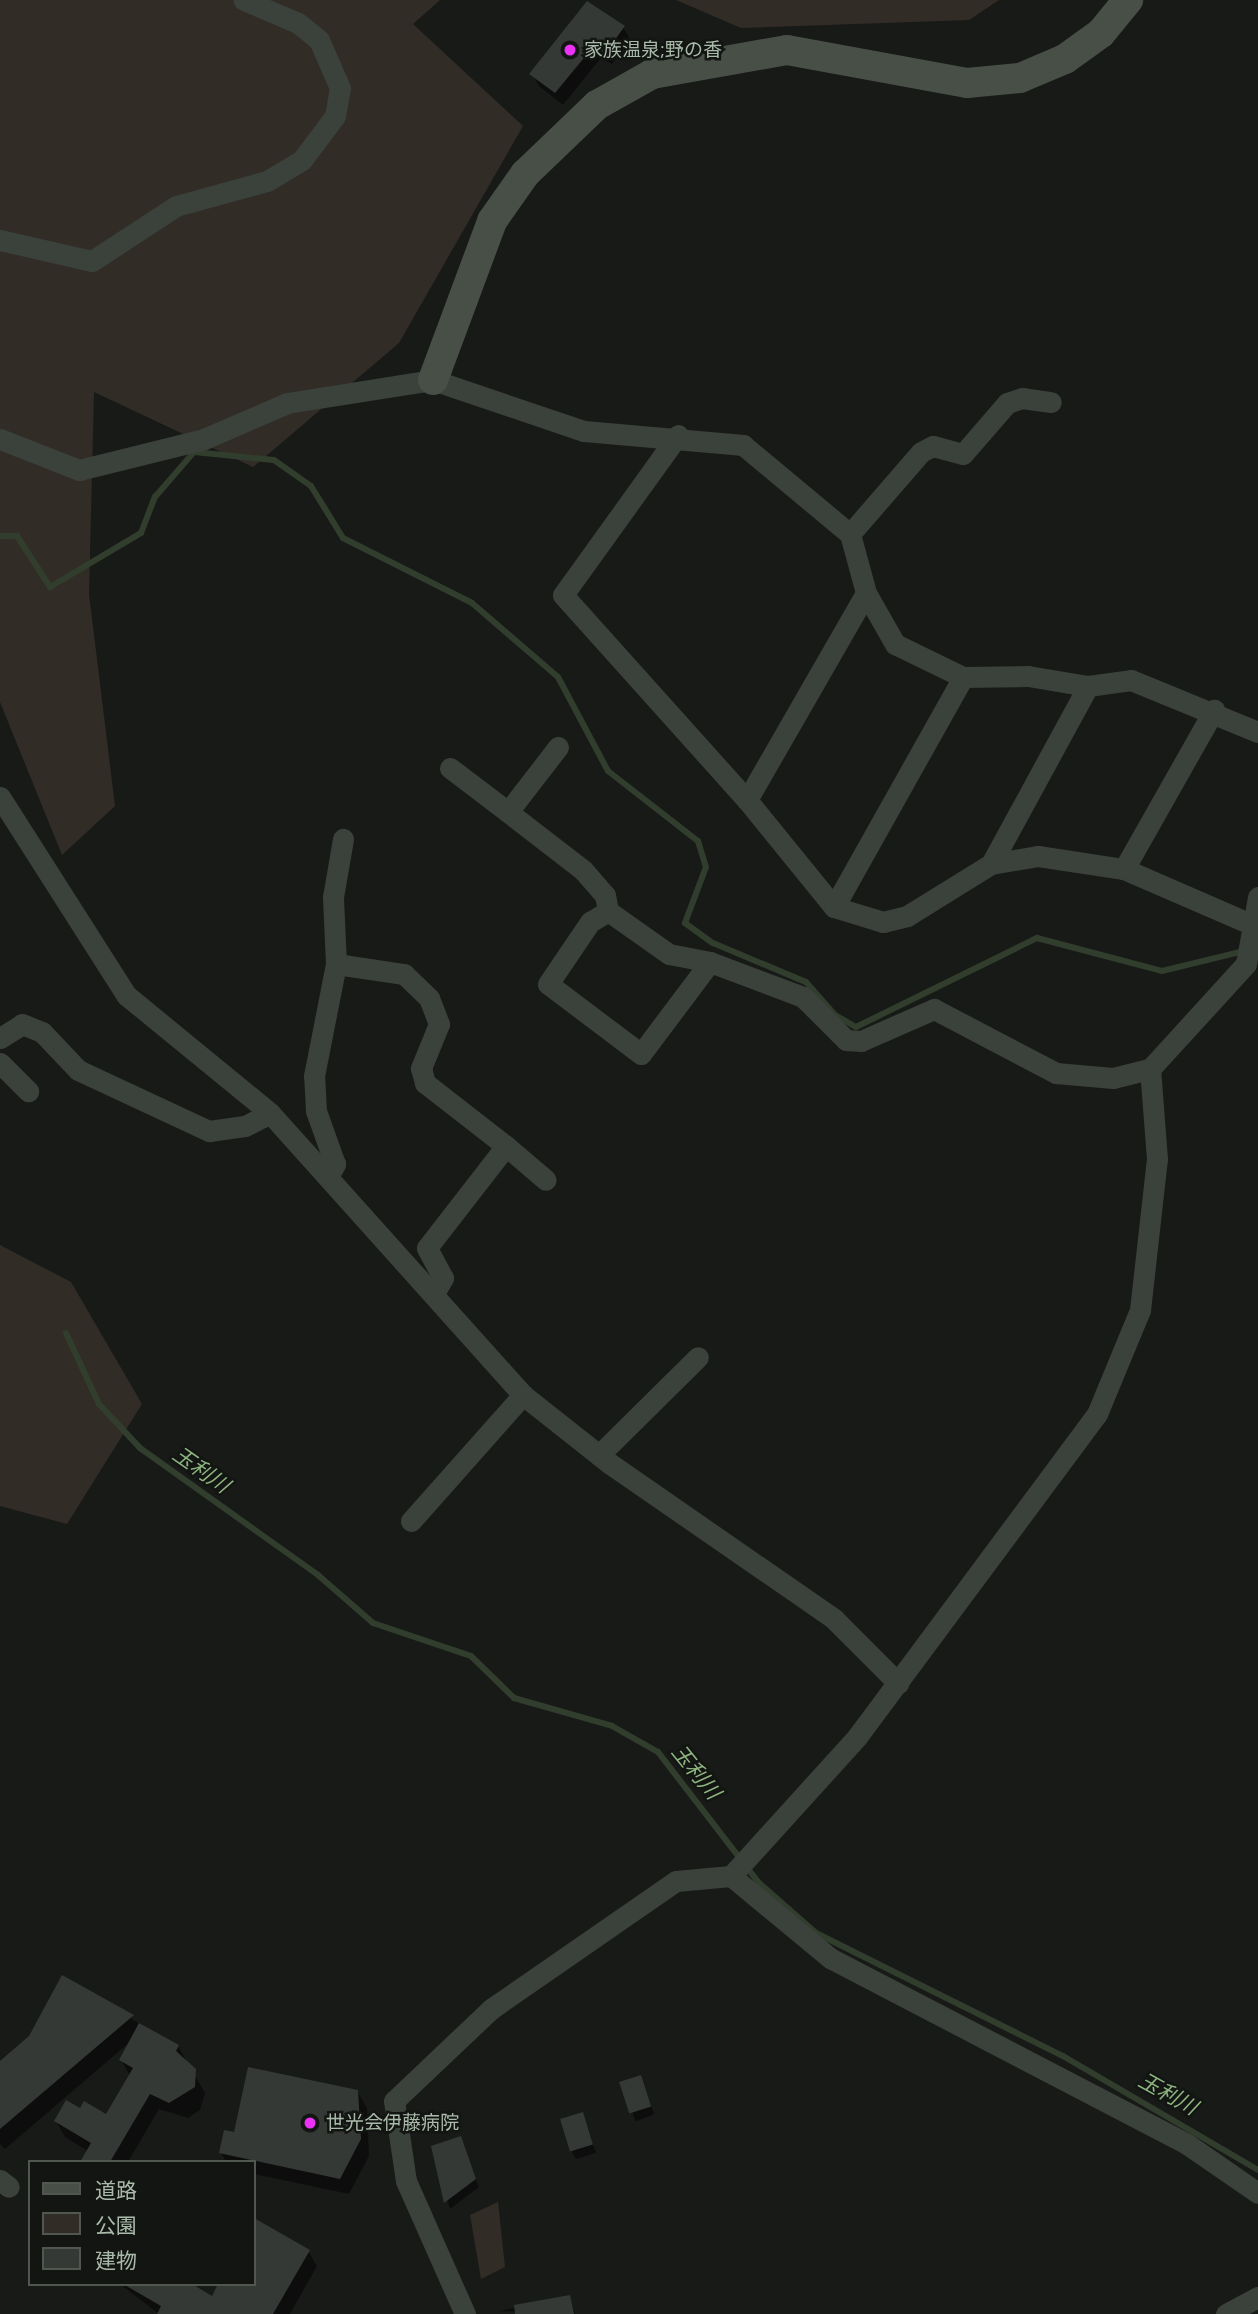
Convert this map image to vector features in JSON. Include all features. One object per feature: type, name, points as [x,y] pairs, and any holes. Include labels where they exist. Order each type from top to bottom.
[{"type":"street","points":[[0,240],[92,261],[176,206],[267,181],[302,160],[335,116],[340,88],[318,40],[298,23],[244,0]]},
{"type":"street","points":[[433,380],[492,221],[525,174],[597,104],[652,74],[786,50],[967,83],[1020,78],[1065,59],[1101,33],[1128,0]]},
{"type":"street","points":[[0,439],[79,470],[204,439],[287,403],[433,380],[584,430],[678,435],[743,445],[850,534],[866,593],[895,644],[963,677],[1028,676],[1088,686],[1131,680],[1214,710],[1258,732]]},
{"type":"street","points":[[850,534],[920,452],[933,446],[963,454],[1007,403],[1022,398],[1051,402]]},
{"type":"street","points":[[678,435],[563,595],[747,800],[834,907],[883,922],[907,916],[991,864],[1038,856],[1124,869],[1253,925]]},
{"type":"street","points":[[747,800],[866,593]]},
{"type":"street","points":[[834,907],[963,677]]},
{"type":"street","points":[[991,864],[1088,686]]},
{"type":"street","points":[[1124,869],[1214,710]]},
{"type":"street","points":[[508,812],[558,747]]},
{"type":"street","points":[[450,768],[583,870],[605,895],[608,911],[669,954],[710,962],[803,997],[846,1040],[861,1041],[934,1009],[1056,1073],[1113,1078],[1150,1069],[1246,964],[1258,897]]},
{"type":"street","points":[[0,797],[126,995],[270,1113],[435,1292],[523,1395],[599,1455],[834,1619],[898,1683]]},
{"type":"street","points":[[329,1175],[335,1164],[316,1111],[314,1076],[335,964],[333,897],[343,839]]},
{"type":"street","points":[[608,911],[590,922],[548,984],[641,1054],[710,962]]},
{"type":"street","points":[[335,964],[404,974],[429,998],[439,1024],[421,1068],[425,1083],[546,1180]]},
{"type":"street","points":[[0,1038],[22,1024],[42,1032],[78,1070],[209,1131],[245,1126],[270,1113]]},
{"type":"street","points":[[0,1063],[28,1091]]},
{"type":"street","points":[[465,2314],[406,2181],[394,2101],[491,2010],[632,1910],[676,1881],[731,1876],[898,1683],[1097,1414],[1140,1310],[1157,1159],[1150,1069]]},
{"type":"street","points":[[435,1292],[443,1278],[427,1248],[506,1146]]},
{"type":"street","points":[[599,1455],[698,1357]]},
{"type":"street","points":[[411,1521],[523,1395]]},
{"type":"street","points":[[731,1876],[830,1958],[1187,2144],[1258,2193]]},
{"type":"street","points":[[1226,2314],[1258,2297]]},
{"type":"green space","points":[[0,0],[440,0],[413,24],[523,126],[399,343],[253,467],[94,392],[89,594],[115,806],[62,855],[0,702]]},
{"type":"green space","points":[[676,0],[999,0],[969,20],[741,28]]},
{"type":"green space","points":[[0,1245],[71,1282],[142,1404],[67,1524],[0,1506]]},
{"type":"green space","points":[[498,2202],[505,2267],[481,2279],[470,2215]]},
{"type":"building","name":"家族温泉;野の香","points":[[587,1],[625,26],[605,53],[593,47],[555,93],[529,74]]},
{"type":"building","points":[[62,1975],[134,2015],[0,2129],[0,2061],[29,2036]]},
{"type":"building","points":[[139,2023],[179,2045],[176,2051],[196,2069],[195,2087],[169,2103],[150,2094],[111,2160],[81,2160],[91,2143],[54,2121],[66,2100],[80,2108],[84,2101],[106,2114],[133,2068],[119,2060]]},
{"type":"building","points":[[248,2067],[358,2090],[361,2139],[340,2179],[219,2153],[224,2130],[234,2132]]},
{"type":"building","points":[[641,2075],[651,2106],[629,2113],[619,2082]]},
{"type":"building","points":[[583,2112],[593,2145],[570,2152],[560,2119]]},
{"type":"building","points":[[461,2136],[476,2179],[444,2203],[431,2146]]},
{"type":"building","points":[[256,2219],[310,2250],[273,2314],[157,2314],[161,2306],[126,2286],[195,2286],[212,2296],[217,2286],[256,2286]]},
{"type":"building","points":[[570,2295],[574,2314],[515,2314],[514,2305]]},
{"type":"waterway","points":[[0,536],[17,536],[50,587],[141,533],[155,497],[194,452],[274,460],[311,486],[343,538],[472,603],[558,677],[608,771],[698,841],[706,867],[685,923],[713,943],[806,982],[835,1015],[856,1027],[1037,938],[1162,971],[1244,951]]},
{"type":"waterway","name":"玉利川","points":[[66,1333],[99,1404],[140,1448],[318,1575],[373,1623],[471,1656],[514,1698],[612,1726],[658,1752],[758,1882],[816,1933],[1063,2056],[1258,2170]]},
{"type":"place","name":"家族温泉;野の香","points":[[570,50]]},
{"type":"place","name":"世光会伊藤病院","points":[[310,2123]]}]
